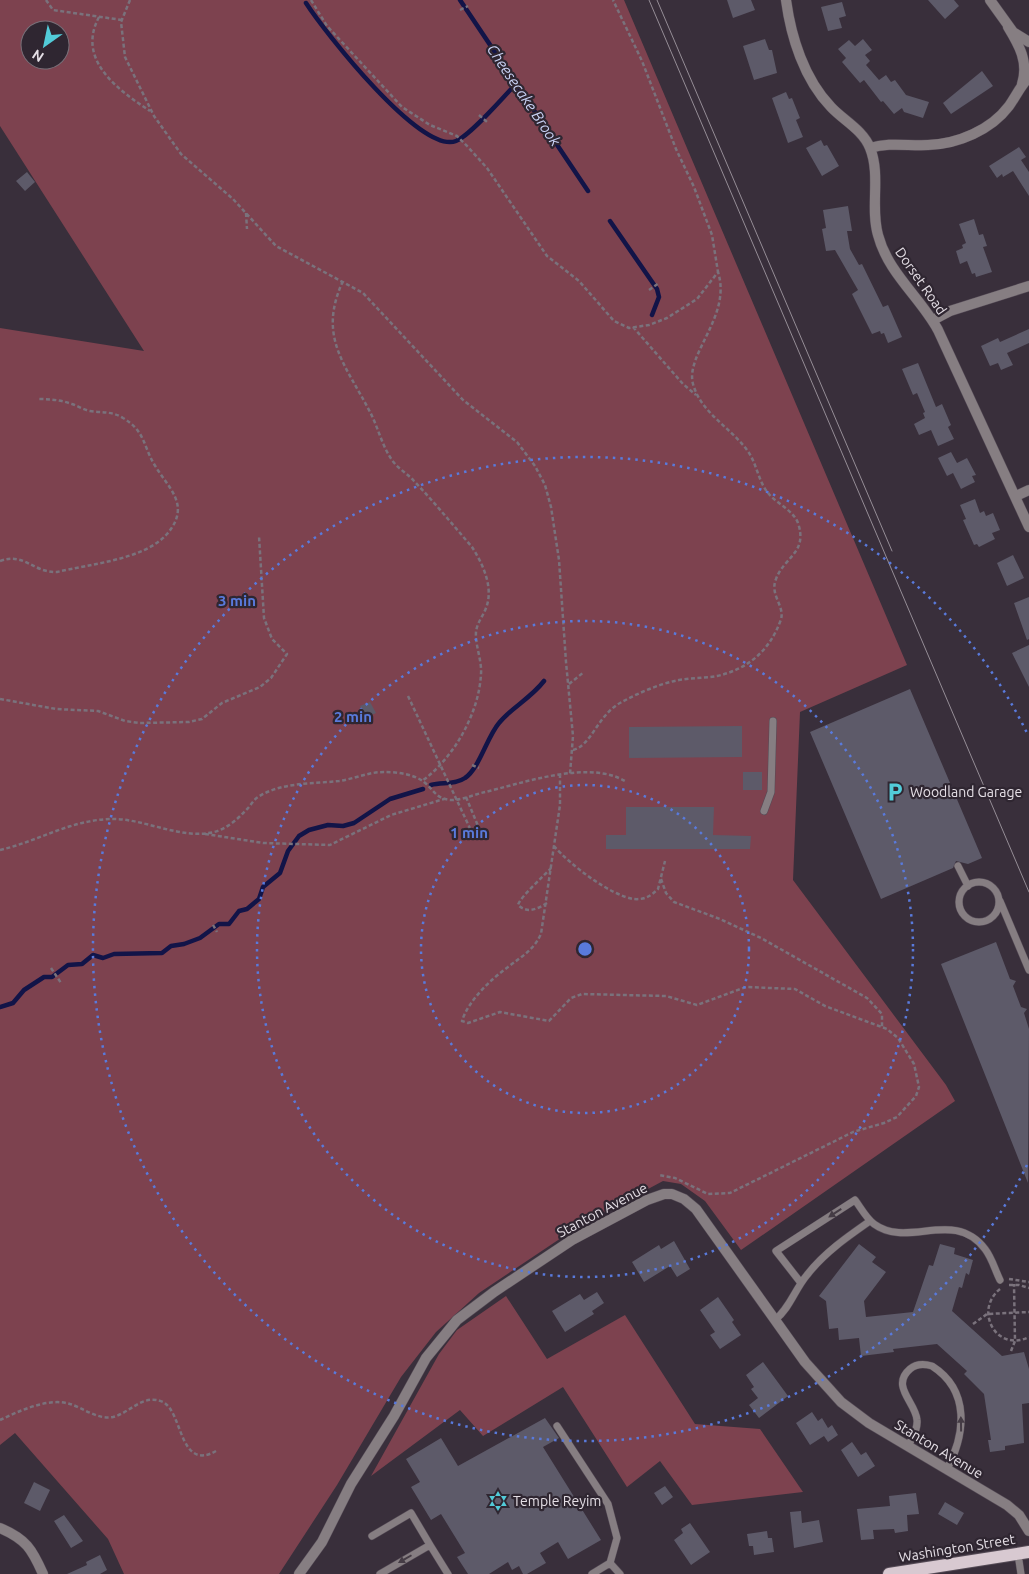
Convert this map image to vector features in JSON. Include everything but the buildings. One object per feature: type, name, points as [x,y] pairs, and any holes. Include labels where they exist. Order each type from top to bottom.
[{"type":"main road","name":"Washington Street","points":[[890,1574],[1023,1553]]},
{"type":"street","name":"Dorset Road","points":[[786,0],[795,41],[813,84],[823,99],[860,133],[870,148],[874,164],[875,224],[881,245],[898,275],[933,320],[1029,527]]},
{"type":"street","points":[[992,0],[1023,55],[1025,69],[1022,86]]},
{"type":"street","points":[[1008,27],[1018,36],[1029,42]]},
{"type":"street","points":[[870,148],[883,145],[935,145],[964,138],[983,128],[1002,114],[1029,77]]},
{"type":"street","points":[[933,320],[950,311],[1029,286]]},
{"type":"street","points":[[1016,496],[1029,490]]},
{"type":"street","name":"Stanton Avenue","points":[[299,1574],[322,1542],[351,1484],[399,1408],[426,1358],[443,1334],[464,1314],[494,1292],[572,1240],[620,1213],[664,1194],[672,1194],[688,1201],[700,1215],[813,1373],[841,1402],[869,1423],[1014,1510],[1029,1531]]},
{"type":"street","points":[[0,1528],[19,1537],[34,1552],[43,1574]]},
{"type":"lane","points":[[764,812],[770,792],[773,721]]},
{"type":"lane","points":[[958,866],[968,886]]},
{"type":"lane","points":[[998,898],[998,908],[992,917],[983,922],[972,921],[964,914],[960,905],[961,895],[968,886],[976,883],[988,884],[998,898],[1029,970]]},
{"type":"lane","points":[[801,1283],[776,1252],[855,1200],[870,1221],[892,1232],[948,1228],[964,1234],[984,1247],[1000,1280]]},
{"type":"lane","points":[[775,1320],[786,1309],[801,1283],[826,1253],[870,1221]]},
{"type":"lane","points":[[908,1446],[915,1431],[917,1420],[914,1409],[903,1389],[904,1378],[910,1368],[932,1366],[952,1387],[962,1416],[961,1438],[947,1470]]},
{"type":"lane","points":[[557,1426],[608,1504],[617,1538],[610,1563],[592,1574]]},
{"type":"lane","points":[[372,1536],[411,1513],[448,1574]]},
{"type":"lane","points":[[380,1574],[430,1544]]},
{"type":"lane","points":[[1021,1574],[1023,1553]]},
{"type":"lane","points":[[610,1563],[620,1574]]},
{"type":"path","points":[[46,0],[53,10],[122,20]]},
{"type":"path","points":[[130,0],[122,20],[121,35],[125,57],[152,112],[181,154],[246,212],[276,246],[343,281],[374,303],[463,400],[517,442],[536,466],[545,485],[555,529],[573,750],[570,774]]},
{"type":"path","points":[[311,0],[327,26],[402,107],[430,125],[458,136],[487,168],[547,256],[579,281],[614,322],[621,326],[632,328],[649,325],[685,308],[697,299],[718,272]]},
{"type":"path","points":[[573,750],[583,746],[607,711],[634,696],[675,681],[722,674],[754,660],[768,646],[782,617],[781,607],[774,592],[774,585],[780,572],[799,546],[798,523],[793,515],[768,493],[749,452],[733,434],[716,421],[698,395],[691,378],[692,369],[711,329],[720,299],[721,281],[712,235],[642,61],[613,0]]},
{"type":"path","points":[[460,10],[468,6]]},
{"type":"path","points":[[99,17],[91,36],[91,45],[97,58],[118,90],[152,112]]},
{"type":"path","points":[[479,114],[486,122]]},
{"type":"path","points":[[246,212],[247,229]]},
{"type":"path","points":[[343,281],[336,296],[334,309],[334,338],[340,360],[367,407],[392,460],[414,480],[472,547],[489,586],[488,603],[476,634],[481,667],[479,697],[452,752],[435,771],[422,781]]},
{"type":"path","points":[[650,290],[659,283]]},
{"type":"path","points":[[632,328],[683,384],[698,395]]},
{"type":"path","points":[[0,561],[16,558],[43,571],[56,572],[136,554],[157,543],[167,534],[178,511],[178,505],[172,489],[155,466],[144,437],[130,422],[108,412],[87,411],[70,403],[38,399]]},
{"type":"path","points":[[0,699],[56,709],[98,711],[125,721],[169,724],[202,719],[222,703],[260,687],[271,678],[287,654],[272,639],[264,618],[258,536]]},
{"type":"path","points":[[568,684],[584,672]]},
{"type":"path","points":[[408,696],[475,839]]},
{"type":"path","points":[[472,765],[479,768]]},
{"type":"path","points":[[201,833],[214,832],[228,826],[246,811],[258,797],[278,789],[385,772],[411,776],[422,781],[437,796],[444,799]]},
{"type":"path","points":[[0,850],[33,840],[73,824],[98,820],[128,820],[201,833],[288,845],[330,845],[391,814],[444,799],[466,797],[560,774],[589,773],[616,776],[625,781]]},
{"type":"path","points":[[560,774],[560,805],[541,934],[535,946],[526,955],[497,975],[467,1011],[462,1019],[464,1023],[500,1012],[549,1021],[571,998],[582,994],[666,996],[697,1005],[740,988],[758,987],[799,990],[825,1006],[882,1027],[898,1038],[911,1058],[918,1075],[919,1086],[916,1096],[897,1116],[884,1124],[853,1132],[730,1193],[708,1194],[674,1178],[659,1175]]},
{"type":"path","points":[[466,797],[481,832]]},
{"type":"path","points":[[554,846],[568,860],[621,895],[644,899],[658,889],[665,861]]},
{"type":"path","points":[[547,903],[531,910],[524,909],[518,905],[521,897],[535,887],[552,867]]},
{"type":"path","points":[[661,879],[666,893],[674,902],[720,919],[762,938],[867,998],[882,1014],[882,1027]]},
{"type":"path","points":[[212,925],[217,932]]},
{"type":"path","points":[[51,968],[61,983]]},
{"type":"path","points":[[1000,1280],[1017,1279],[1029,1282]]},
{"type":"path","points":[[1029,1288],[1014,1284],[1002,1288],[994,1294],[989,1302],[987,1314],[991,1326],[997,1334],[1016,1341],[1029,1337]]},
{"type":"path","points":[[1010,1351],[1016,1341],[1014,1284]]},
{"type":"path","points":[[973,1324],[987,1314],[1029,1312]]},
{"type":"path","points":[[0,1420],[18,1412],[55,1402],[70,1404],[107,1417],[114,1417],[146,1400],[158,1400],[169,1407],[183,1439],[192,1450],[202,1455],[210,1455],[216,1451]]},
{"type":"shaded area","points":[[0,0],[624,0],[907,665],[800,712],[793,880],[946,1085],[955,1101],[741,1250],[705,1201],[681,1184],[663,1181],[579,1226],[479,1293],[436,1332],[401,1377],[337,1485],[279,1574],[124,1574],[108,1539],[15,1433],[0,1445],[0,328],[144,351],[0,126]]},
{"type":"shaded area","points":[[506,1296],[547,1359],[625,1315],[695,1424],[760,1429],[803,1492],[692,1505],[660,1461],[627,1487],[563,1387],[483,1436],[460,1410],[371,1476],[439,1354],[457,1330]]},
{"type":"waterway","name":"Cheesecake Brook","points":[[460,0],[588,191]]},
{"type":"waterway","points":[[306,3],[352,63],[375,88],[398,111],[420,129],[440,140],[456,141],[462,137],[478,124],[516,84]]},
{"type":"waterway","name":"Cheesecake Brook","points":[[610,221],[657,289],[659,297],[652,315]]},
{"type":"waterway","name":"Cheesecake Brook","points":[[431,785],[457,782],[470,774],[499,723],[544,681]]},
{"type":"waterway","name":"Cheesecake Brook","points":[[0,1007],[13,1003],[24,990],[44,977],[52,977],[68,965],[82,964],[93,955],[103,958],[114,954],[162,953],[171,946],[184,944],[200,938],[219,924],[229,924],[239,911],[247,909],[259,899],[263,887],[280,873],[288,851],[299,836],[309,830],[328,825],[343,826],[354,823],[390,799],[423,789]]},
{"type":"tram line","points":[[649,0],[1029,892]]},
{"type":"tram line","points":[[657,0],[892,551]]},
{"type":"place","name":"Woodland Garage","points":[[895,792]]},
{"type":"place","name":"Temple Reyim","points":[[498,1501]]}]
